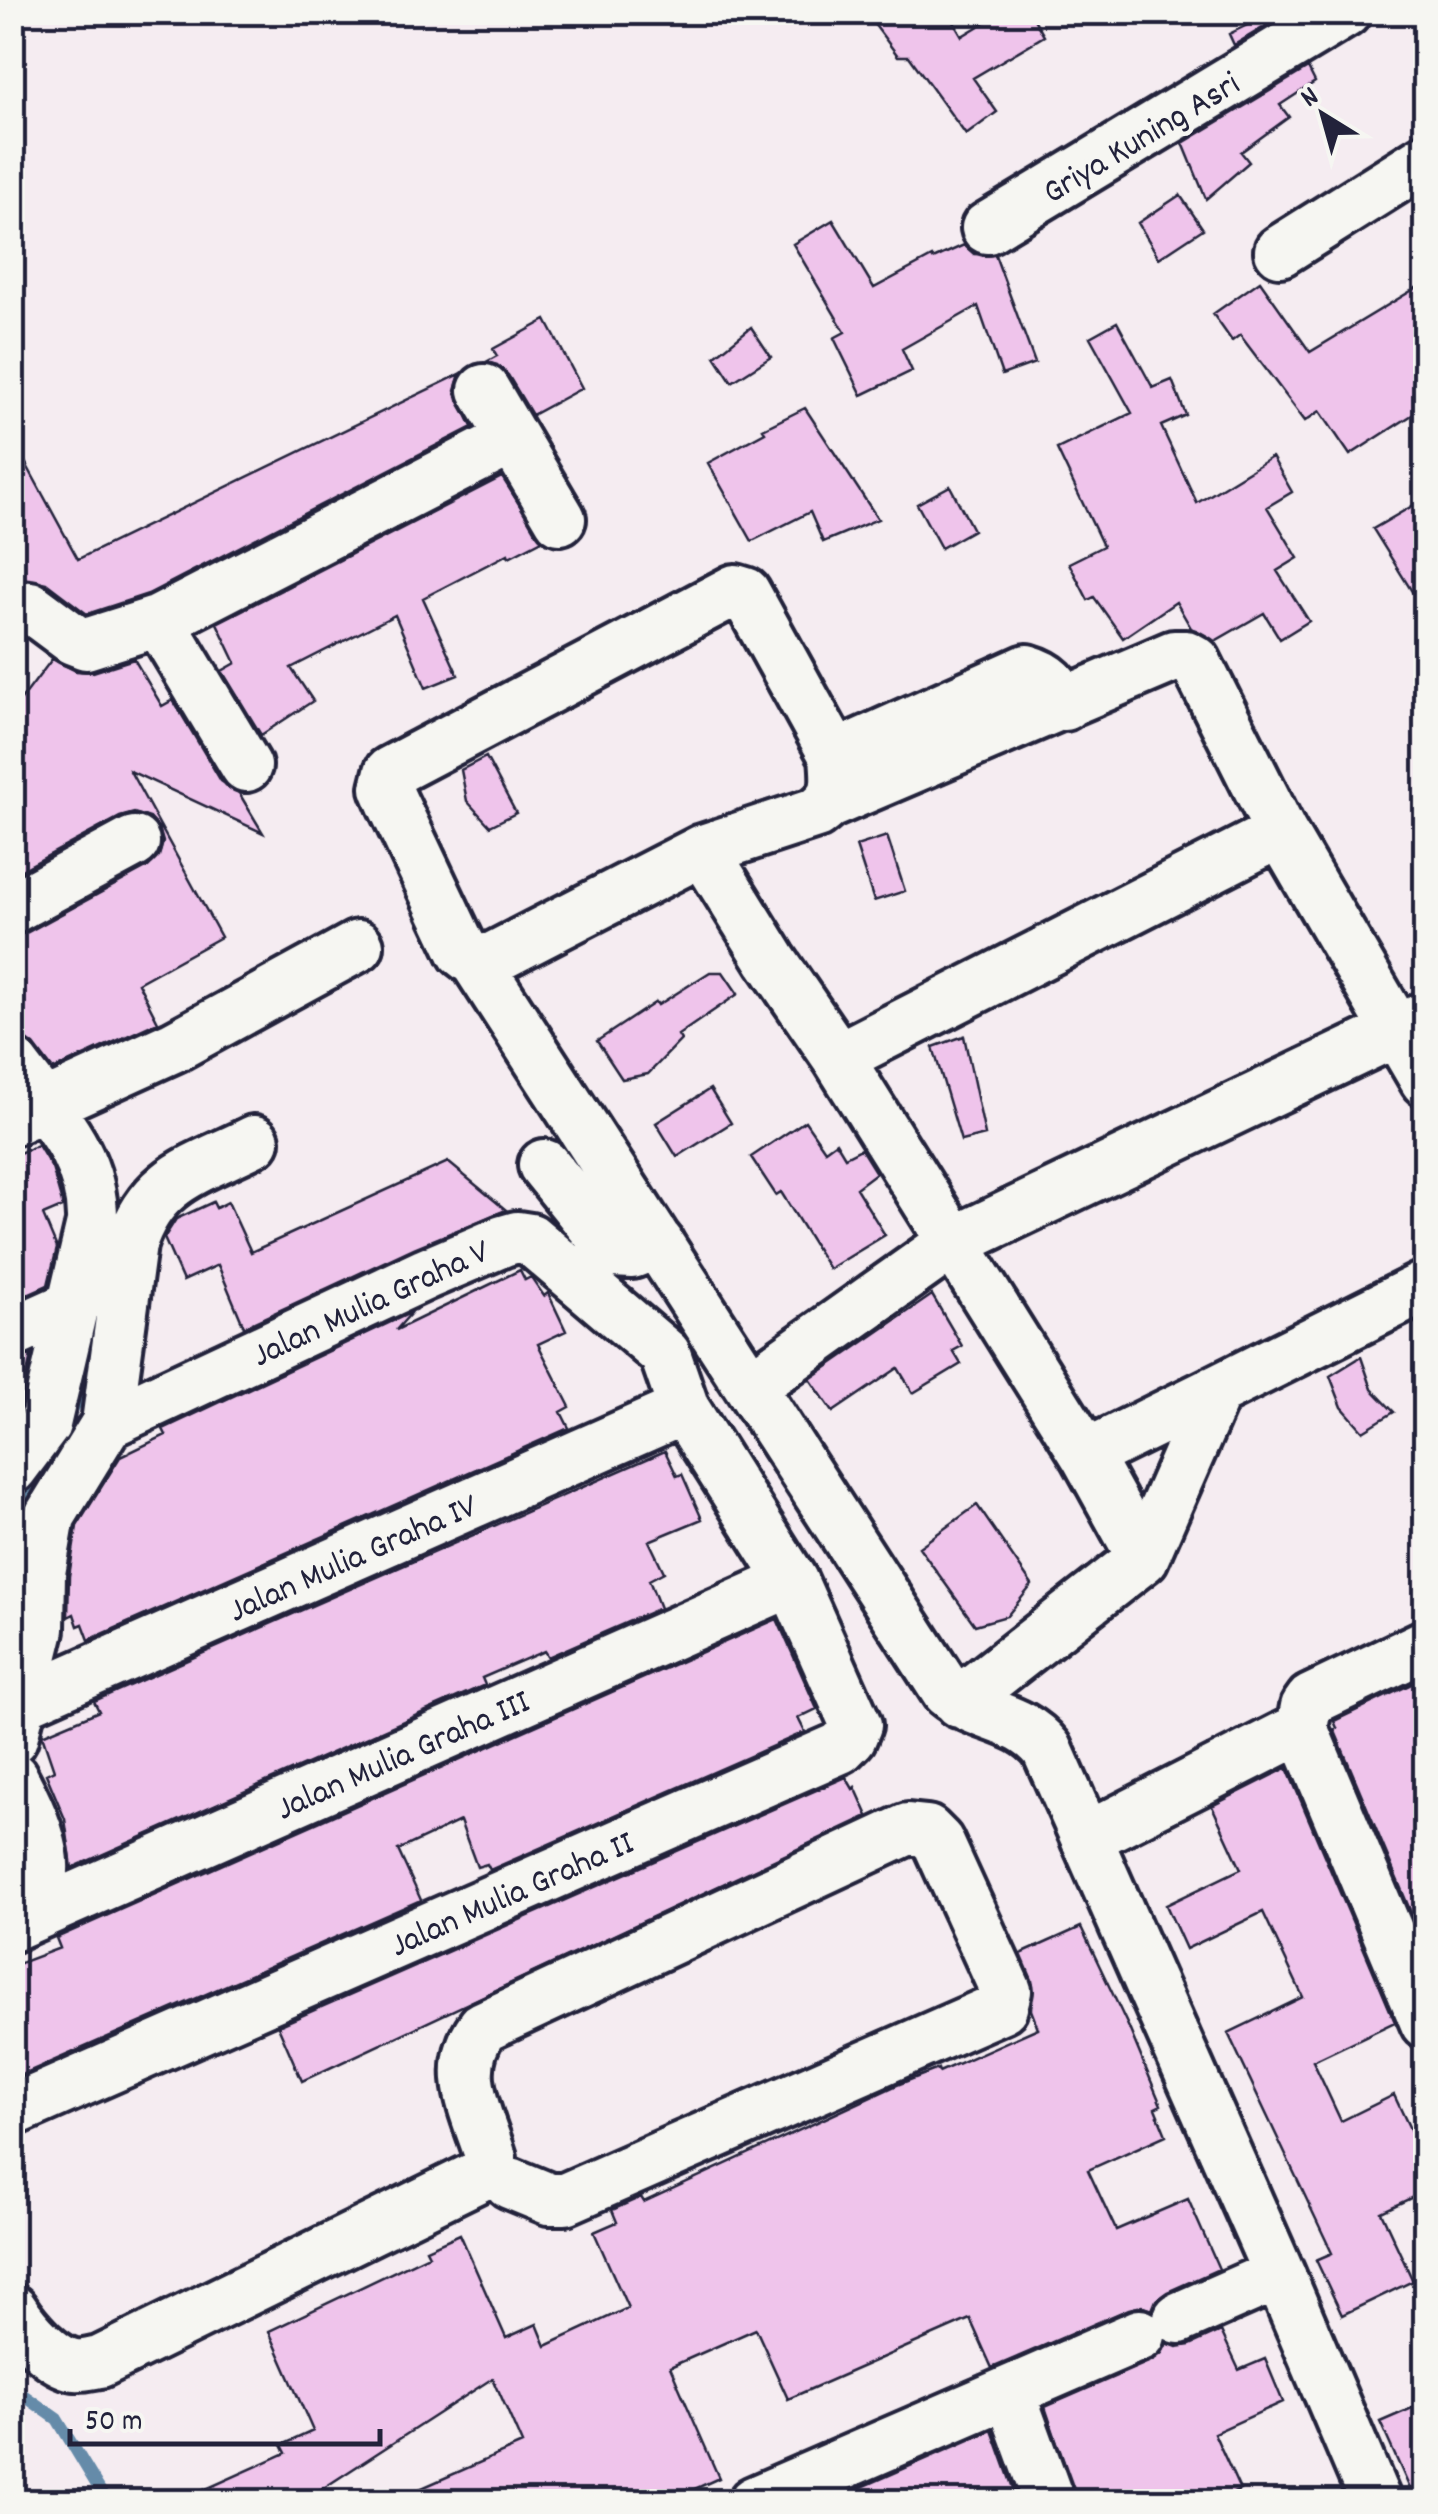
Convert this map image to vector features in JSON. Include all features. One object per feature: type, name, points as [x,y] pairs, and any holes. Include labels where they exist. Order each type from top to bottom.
[{"type":"street","name":"Griya Kuning Asri","points":[[987,228],[1345,12]]},
{"type":"street","points":[[1280,251],[1426,159]]},
{"type":"street","points":[[484,390],[560,520]]},
{"type":"street","points":[[12,606],[30,606],[73,639],[86,644],[159,622],[512,439]]},
{"type":"street","points":[[833,779],[745,594],[735,590],[390,772],[386,788],[463,952],[476,962],[947,1692],[959,1702],[1023,1726],[1048,1749],[1280,2274],[1376,2502]]},
{"type":"street","points":[[159,622],[246,766]]},
{"type":"street","points":[[476,962],[495,957],[702,850],[816,813],[833,779],[1027,670],[1046,675],[1064,706],[1174,656],[1186,656],[1194,661],[1281,832],[1412,1024],[1426,1081]]},
{"type":"street","points":[[838,1058],[1281,832]]},
{"type":"street","points":[[12,908],[134,842]]},
{"type":"street","points":[[702,850],[838,1058],[1086,1455],[1143,1558]]},
{"type":"street","points":[[29,1113],[174,1046],[358,946]]},
{"type":"street","points":[[751,1386],[952,1243],[1412,1024]]},
{"type":"street","points":[[12,1063],[29,1113],[83,1162],[93,1196],[92,1223],[45,1424],[12,1468]]},
{"type":"street","points":[[16,1720],[40,1630],[40,1573],[50,1516],[107,1423],[130,1244],[137,1224],[153,1198],[168,1184],[254,1141]]},
{"type":"street","points":[[544,1164],[614,1252],[632,1253],[658,1243]]},
{"type":"street","name":"Jalan Mulia Graha V","points":[[107,1423],[426,1274],[517,1237],[530,1239],[661,1348],[684,1409],[792,1582]]},
{"type":"street","points":[[1086,1455],[1426,1286]]},
{"type":"street","points":[[12,1333],[74,1305]]},
{"type":"street","points":[[959,1702],[1143,1558],[1216,1391]]},
{"type":"street","name":"Jalan Mulia Graha IV","points":[[16,1720],[684,1409]]},
{"type":"street","name":"Jalan Mulia Graha III","points":[[13,1926],[792,1582]]},
{"type":"street","name":"Jalan Mulia Graha II","points":[[12,2111],[840,1748],[851,1738],[856,1726],[792,1582]]},
{"type":"street","points":[[1426,1645],[1312,1700],[1306,1707],[1302,1728],[1426,2023]]},
{"type":"street","points":[[1086,1838],[1302,1728]]},
{"type":"street","points":[[12,1777],[33,1818],[43,1864],[42,1881],[13,1926]]},
{"type":"street","points":[[908,1829],[927,1831],[938,1842],[1006,1991],[1002,2007],[565,2199],[549,2199],[493,2172],[465,2075],[468,2052],[483,2027],[908,1829]]},
{"type":"street","points":[[12,2310],[40,2345],[72,2365],[100,2362],[493,2172]]},
{"type":"street","points":[[754,2502],[1280,2274]]},
{"type":"street","points":[[1008,2392],[1049,2502]]},
{"type":"building","points":[[865,12],[948,12],[962,36],[1002,12],[1030,12],[1044,36],[973,78],[997,112],[966,135],[909,56],[898,56]]},
{"type":"building","points":[[1274,12],[1284,15],[1234,45],[1229,34]]},
{"type":"building","points":[[1308,68],[1315,82],[1280,105],[1289,117],[1241,152],[1249,162],[1206,199],[1183,143]]},
{"type":"building","points":[[1180,195],[1203,229],[1159,258],[1138,223]]},
{"type":"building","points":[[833,220],[874,288],[964,245],[974,254],[995,255],[1035,363],[1002,375],[978,306],[902,349],[912,371],[862,395],[834,338],[845,332],[793,244]]},
{"type":"building","points":[[1260,281],[1310,352],[1426,282],[1426,406],[1350,455],[1320,411],[1305,421],[1240,335],[1232,341],[1213,314]]},
{"type":"building","points":[[546,320],[582,388],[532,415],[508,375],[497,365],[486,362],[497,356],[493,349]]},
{"type":"building","points":[[1117,322],[1153,388],[1172,380],[1186,415],[1161,426],[1197,503],[1272,457],[1292,492],[1267,507],[1298,558],[1277,571],[1309,621],[1280,639],[1264,613],[1215,641],[1191,628],[1176,602],[1123,638],[1094,597],[1088,600],[1069,563],[1103,546],[1057,449],[1132,413],[1090,337]]},
{"type":"building","points":[[751,327],[771,357],[732,382],[715,356]]},
{"type":"building","points":[[460,374],[455,391],[472,427],[148,594],[87,614],[46,583],[12,577],[12,438],[78,559]]},
{"type":"building","points":[[805,408],[878,519],[823,542],[810,512],[752,541],[708,463]]},
{"type":"building","points":[[502,477],[542,540],[423,598],[458,675],[426,688],[395,615],[291,668],[313,701],[261,735],[222,671],[236,663],[217,623]]},
{"type":"building","points":[[950,486],[973,530],[941,548],[917,504]]},
{"type":"building","points":[[1426,498],[1426,614],[1373,529]]},
{"type":"building","points":[[52,659],[76,671],[93,672],[134,659],[162,706],[173,700],[221,781],[239,793],[263,833],[130,771],[221,937],[138,983],[158,1022],[53,1070],[34,1045],[12,1029],[12,937],[148,867],[159,856],[163,842],[159,828],[150,818],[134,813],[12,875],[12,712]]},
{"type":"building","points":[[486,757],[516,813],[490,826],[467,801],[461,770]]},
{"type":"building","points":[[887,836],[905,891],[874,901],[856,846]]},
{"type":"building","points":[[710,972],[723,972],[738,994],[678,1035],[681,1040],[648,1074],[622,1079],[597,1041]]},
{"type":"building","points":[[964,1036],[985,1135],[961,1141],[933,1047]]},
{"type":"building","points":[[710,1089],[731,1123],[677,1157],[656,1123]]},
{"type":"building","points":[[805,1121],[825,1150],[836,1142],[845,1157],[861,1149],[876,1173],[856,1188],[885,1235],[829,1269],[781,1192],[776,1195],[751,1157]]},
{"type":"building","points":[[38,1145],[52,1168],[62,1203],[62,1207],[43,1215],[57,1248],[48,1285],[12,1301],[12,1148],[17,1154]]},
{"type":"building","points":[[448,1162],[506,1210],[244,1327],[218,1265],[183,1281],[164,1238],[176,1219],[213,1202],[216,1208],[228,1202],[251,1252]]},
{"type":"building","points":[[520,1270],[525,1280],[531,1277],[544,1296],[548,1293],[566,1331],[538,1344],[570,1407],[561,1412],[569,1428],[89,1640],[74,1614],[68,1617],[69,1576],[77,1526],[120,1457],[166,1435],[163,1429],[412,1312],[396,1330]]},
{"type":"building","points":[[932,1295],[962,1346],[953,1351],[961,1364],[913,1393],[898,1368],[833,1412],[810,1379]]},
{"type":"building","points":[[31,1356],[18,1412],[12,1419],[12,1361]]},
{"type":"building","points":[[1361,1357],[1372,1389],[1394,1412],[1363,1431],[1342,1407],[1330,1376]]},
{"type":"building","points":[[665,1451],[677,1476],[682,1474],[702,1519],[649,1541],[664,1572],[649,1580],[660,1608],[548,1657],[544,1651],[482,1678],[485,1685],[72,1868],[65,1819],[46,1774],[54,1770],[42,1735],[99,1711],[94,1701]]},
{"type":"building","points":[[977,1505],[1032,1585],[1007,1616],[975,1625],[919,1547]]},
{"type":"building","points":[[777,1619],[817,1709],[798,1718],[805,1732],[490,1870],[487,1864],[477,1867],[460,1821],[398,1850],[421,1900],[12,2079],[12,1966],[60,1948],[56,1938]]},
{"type":"building","points":[[1426,1677],[1426,1948],[1334,1729],[1334,1721]]},
{"type":"building","points":[[1287,1768],[1395,2022],[1313,2061],[1341,2121],[1394,2095],[1426,2163],[1426,2191],[1381,2212],[1413,2281],[1342,2315],[1316,2260],[1332,2253],[1228,2033],[1303,1997],[1263,1912],[1186,1949],[1166,1905],[1241,1869],[1212,1806]]},
{"type":"building","points":[[846,1777],[868,1816],[302,2081],[278,2026]]},
{"type":"building","points":[[1081,1927],[1161,2105],[1155,2108],[1166,2135],[1088,2170],[1116,2230],[1188,2199],[1219,2269],[1167,2292],[1156,2300],[1152,2310],[1142,2306],[1129,2309],[992,2368],[970,2319],[788,2399],[756,2329],[670,2367],[719,2478],[666,2502],[390,2502],[522,2444],[493,2378],[302,2502],[177,2502],[286,2453],[282,2445],[313,2431],[269,2331],[429,2255],[426,2249],[460,2234],[506,2338],[537,2324],[546,2346],[628,2308],[594,2232],[617,2222],[612,2210],[641,2197],[644,2202],[897,2085],[938,2069],[939,2072],[1038,2028],[1031,2010],[1032,1980],[1021,1954]]},
{"type":"building","points":[[1221,2331],[1239,2370],[1265,2359],[1283,2402],[1214,2433],[1240,2490],[1214,2502],[1077,2502],[1045,2407],[1151,2361],[1167,2343],[1177,2347],[1190,2345]]},
{"type":"building","points":[[1426,2402],[1426,2502],[1416,2502],[1380,2422]]},
{"type":"building","points":[[992,2430],[1018,2502],[828,2502]]},
{"type":"waterway","points":[[68,1418],[76,1403],[99,1303]]},
{"type":"waterway","points":[[12,1526],[25,1490],[37,1475]]},
{"type":"waterway","points":[[12,1604],[12,1618]]},
{"type":"waterway","points":[[12,2387],[57,2419],[107,2502]]}]
